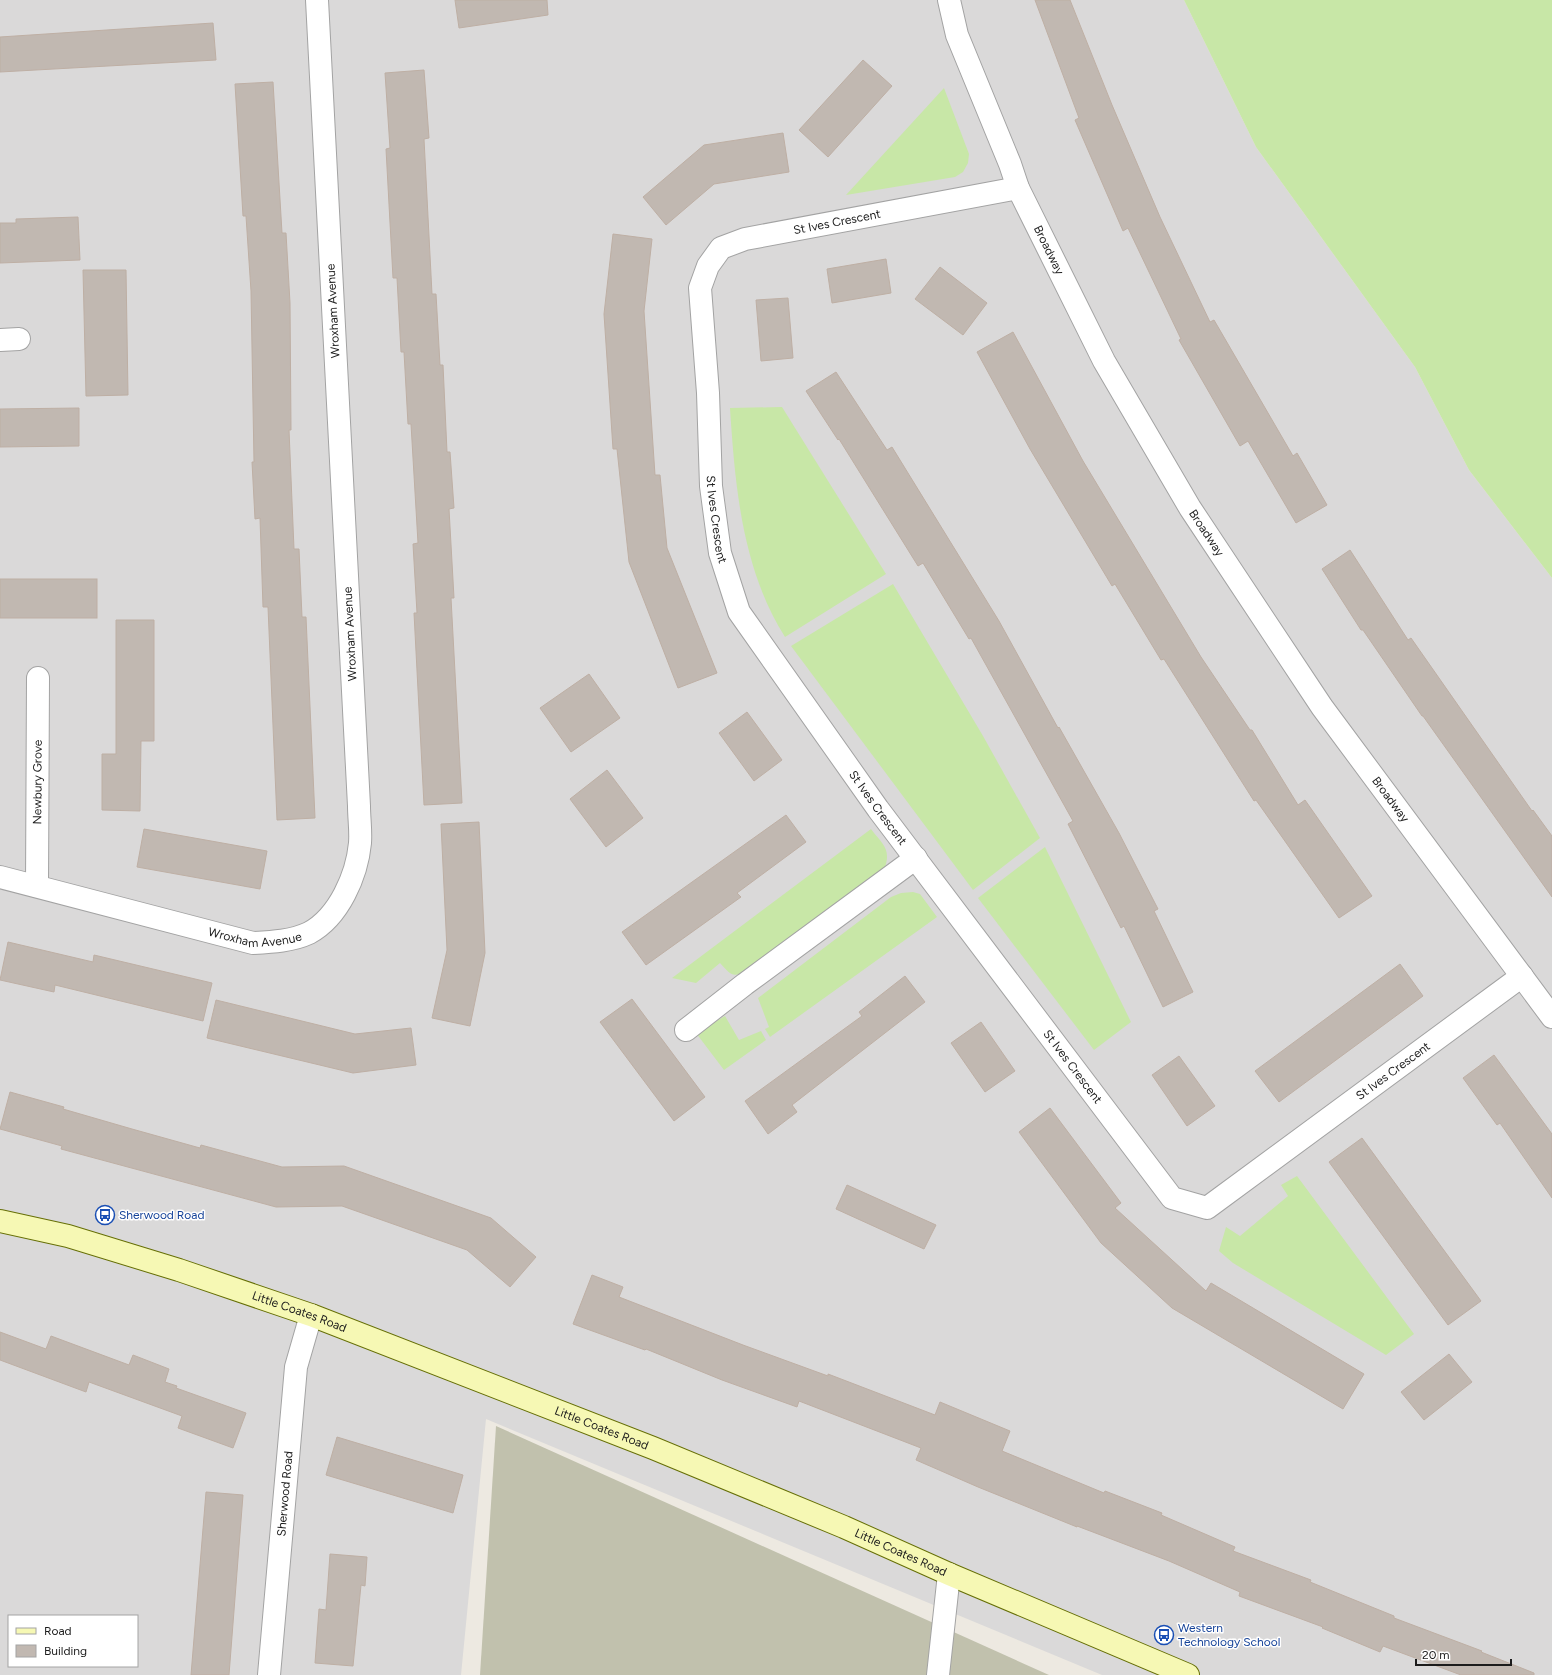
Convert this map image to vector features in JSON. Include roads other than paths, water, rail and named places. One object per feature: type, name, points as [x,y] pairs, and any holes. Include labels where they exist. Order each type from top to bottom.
[{"type":"main road","name":"Little Coates Road","points":[[0,1221],[68,1236],[179,1270],[311,1315],[653,1448],[844,1527],[949,1574],[1188,1675]]},
{"type":"street","name":"Wroxham Avenue","points":[[0,878],[37,886],[253,943],[281,942],[310,932],[333,914],[352,880],[360,843],[316,0]]},
{"type":"street","name":"Broadway","points":[[949,0],[957,35],[1010,164],[1018,188],[1104,361],[1190,508],[1322,707],[1552,1017]]},
{"type":"street","name":"St Ives Crescent","points":[[1018,188],[746,239],[721,248],[708,266],[700,288],[708,393],[711,486],[720,553],[739,612],[874,803],[1172,1198],[1208,1208],[1522,976]]},
{"type":"street","name":"Newbury Grove","points":[[37,886],[38,678]]},
{"type":"street","points":[[686,1030],[916,858]]},
{"type":"street","name":"Sherwood Road","points":[[269,1675],[296,1367],[311,1315]]},
{"type":"street","points":[[938,1675],[949,1574]]},
{"type":"place","name":"Sherwood Road","points":[[105,1215]]},
{"type":"place","name":"Western Technology School","points":[[1164,1635]]}]
